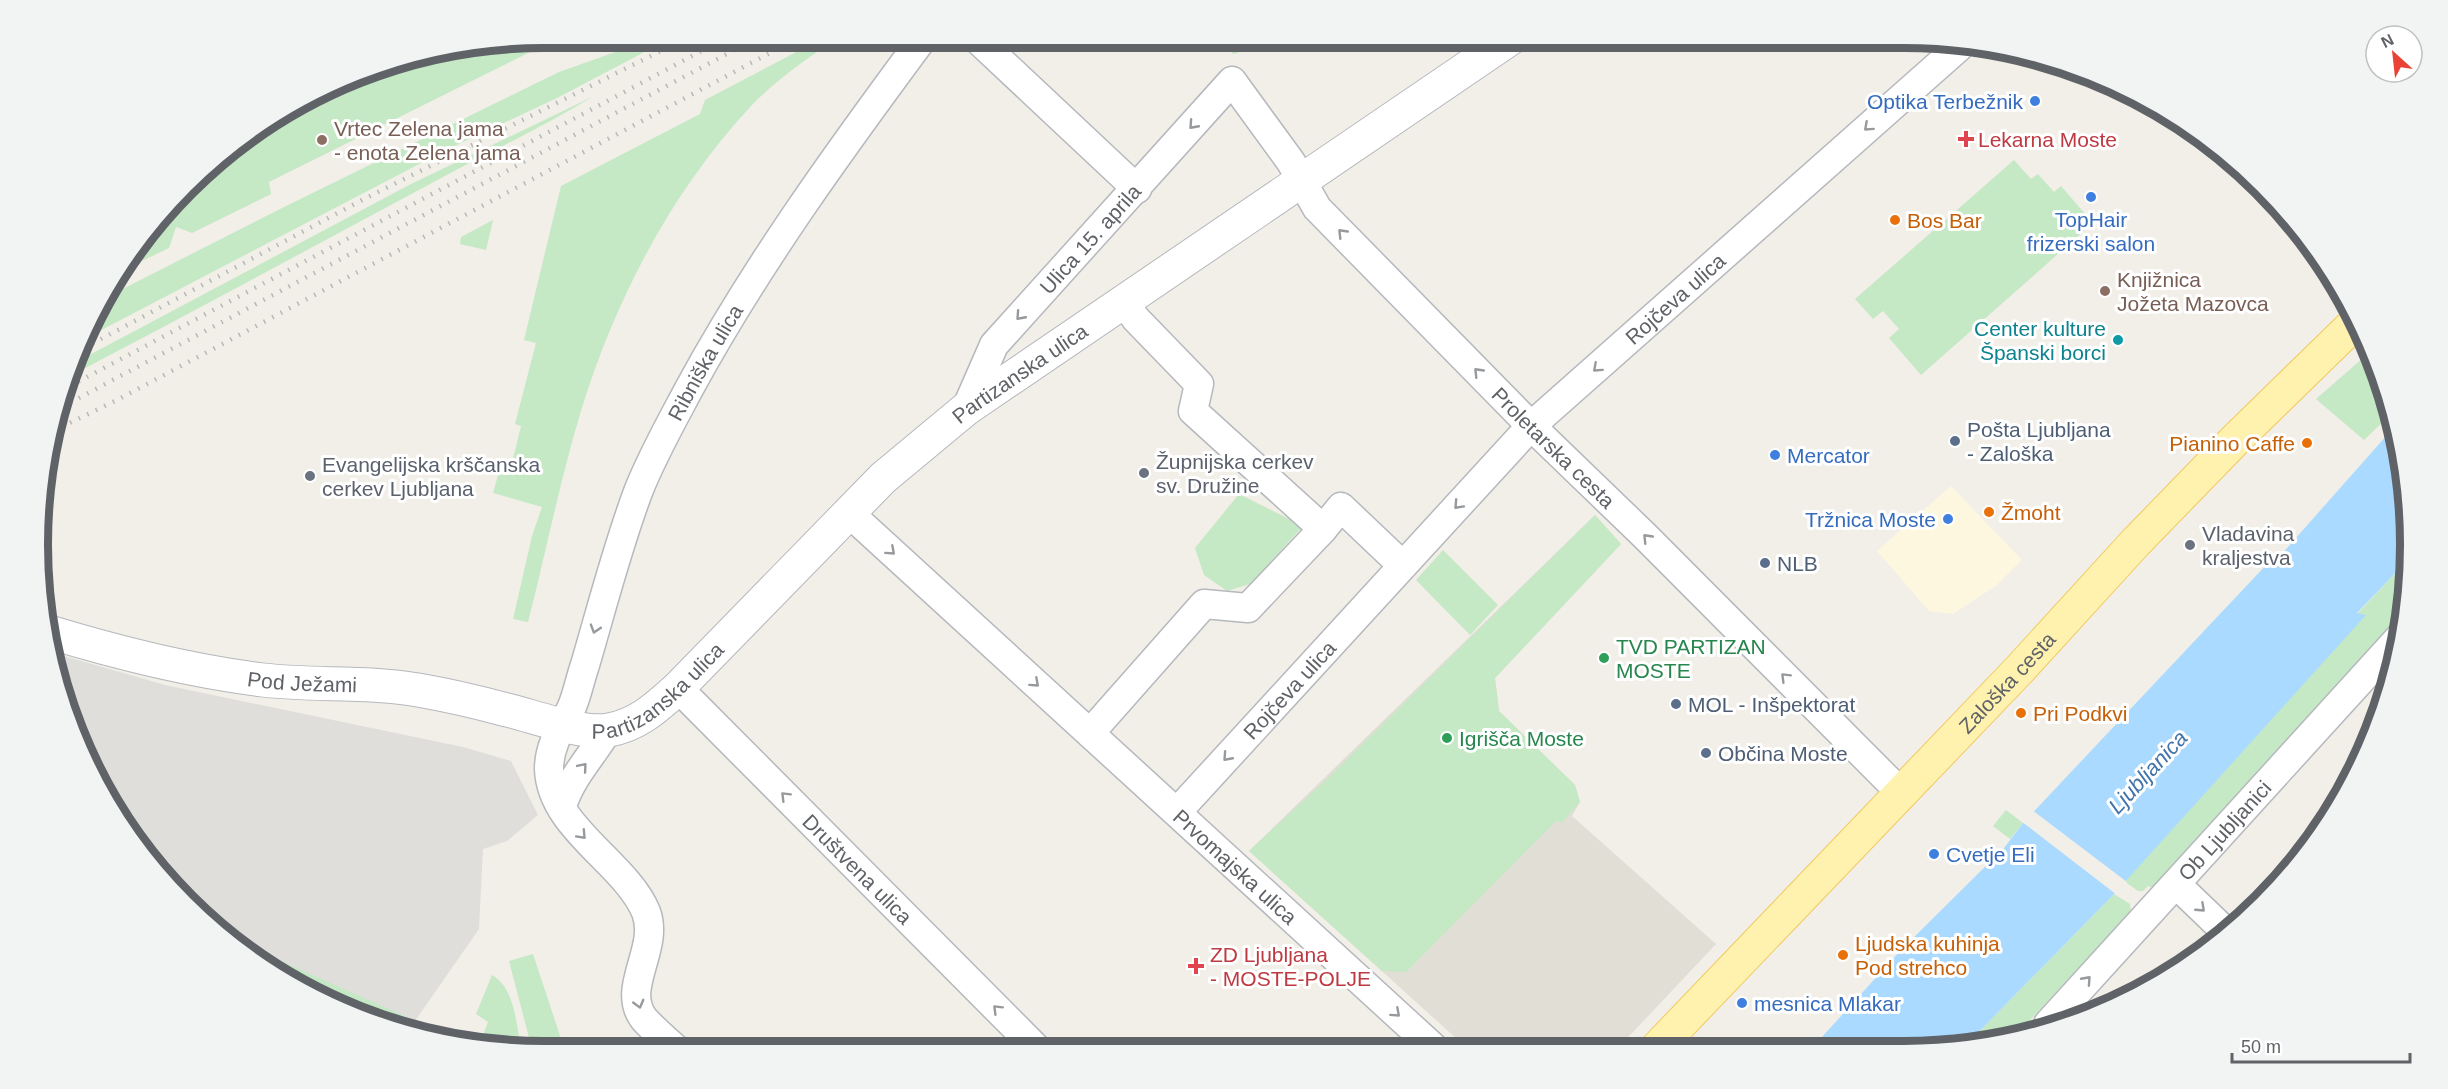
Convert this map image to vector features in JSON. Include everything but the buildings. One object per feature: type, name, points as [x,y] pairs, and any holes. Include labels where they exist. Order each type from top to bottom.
[{"type":"main road","name":"Zaloška cesta","points":[[1664,1041],[2019,670],[2142,535],[2350,328]]},
{"type":"street","name":"Ribniška ulica","points":[[668,1041],[644,1018],[638,1007],[637,986],[650,934],[644,907],[633,890],[573,825],[562,806],[549,770],[552,746],[561,724],[572,708],[639,491],[668,428],[722,328],[798,211],[916,48]]},
{"type":"street","points":[[987,48],[1137,189]]},
{"type":"street","name":"Partizanska ulica","points":[[561,724],[607,731],[641,719],[678,688],[883,477],[966,409],[1497,48]]},
{"type":"street","name":"Rojčeva ulica","points":[[1177,812],[1531,426],[1955,51]]},
{"type":"street","name":"Ulica 15. aprila","points":[[966,409],[994,345],[1232,81]]},
{"type":"street","name":"Proletarska cesta","points":[[1232,81],[1291,162],[1317,208],[1531,426],[1645,536],[1901,792]]},
{"type":"street","points":[[1123,302],[1136,319],[1199,384],[1193,411],[1323,529]]},
{"type":"street","points":[[1090,733],[1204,604],[1248,608],[1341,507],[1402,565]]},
{"type":"street","name":"Prvomajska ulica","points":[[848,512],[1426,1041]]},
{"type":"street","name":"Pod Ježami","points":[[57,634],[129,656],[185,668],[265,680],[388,685],[505,709],[561,724]]},
{"type":"street","name":"Ob Ljubljanici","points":[[2053,1018],[2388,650]]},
{"type":"street","name":"Društvena ulica","points":[[678,688],[1029,1041]]},
{"type":"street","points":[[562,806],[573,779],[592,756],[607,731]]},
{"type":"street","points":[[2176,884],[2220,927]]},
{"type":"shaded area","name":"Tržnica Moste","points":[[1951,486],[2022,560],[1997,585],[1953,614],[1929,611],[1877,551]]},
{"type":"shaded area","points":[[1595,515],[1621,544],[1495,678],[1499,711],[1575,785],[1580,802],[1572,816],[1716,944],[1625,1041],[1459,1041],[1249,851]]},
{"type":"shaded area","points":[[61,655],[165,685],[463,747],[511,761],[538,815],[507,841],[483,849],[479,929],[415,1021],[267,956],[217,918],[171,872],[132,820],[99,764],[74,704]]},
{"type":"green space","name":"Vrtec Zelena jama - enota Zelena jama","points":[[538,48],[269,182],[271,194],[192,233],[176,227],[169,248],[136,264],[171,217],[217,171],[269,132],[325,99],[385,74],[416,65],[480,52]]},
{"type":"green space","points":[[652,48],[559,97],[448,149],[95,333],[118,291],[559,72],[621,50]]},
{"type":"green space","points":[[804,48],[823,48],[762,95],[723,138],[696,173],[649,248],[611,328],[581,411],[528,622],[513,619],[532,536],[542,507],[493,493],[499,472],[509,475],[521,426],[515,424],[536,343],[524,340],[561,186],[700,114],[705,100]]},
{"type":"green space","points":[[1228,48],[1243,48],[1238,53],[1233,54]]},
{"type":"green space","points":[[592,97],[542,126],[79,371],[85,358],[411,184]]},
{"type":"green space","points":[[2014,160],[2031,179],[2038,174],[2054,192],[2061,186],[2093,223],[1921,375],[1889,338],[1899,329],[1883,311],[1873,319],[1855,299]]},
{"type":"green space","points":[[493,220],[486,250],[460,244],[461,237]]},
{"type":"green space","points":[[2363,358],[2384,421],[2364,440],[2316,399]]},
{"type":"green space","points":[[1239,494],[1303,526],[1250,584],[1227,591],[1204,575],[1195,548]]},
{"type":"green space","name":"Igrišča Moste","points":[[1595,515],[1621,544],[1495,678],[1499,711],[1575,785],[1580,802],[1562,823],[1556,821],[1406,972],[1382,971],[1249,851],[1328,778]]},
{"type":"green space","points":[[1443,550],[1498,605],[1470,635],[1416,580]]},
{"type":"green space","points":[[2399,569],[2391,635],[2153,888],[2148,886],[2143,891],[2138,891],[2124,881],[2365,615],[2357,614]]},
{"type":"green space","points":[[2006,810],[2023,823],[2010,839],[1993,826]]},
{"type":"green space","points":[[2114,894],[2130,904],[2131,911],[2025,1026],[1975,1036]]},
{"type":"green space","points":[[264,953],[427,1026],[385,1015],[354,1003],[325,990]]},
{"type":"green space","points":[[533,954],[562,1041],[530,1041],[509,961]]},
{"type":"green space","points":[[492,975],[500,981],[510,997],[520,1040],[482,1037],[488,1022],[476,1014]]},
{"type":"water","name":"Ljubljanica","points":[[2387,435],[2396,480],[2399,512],[2399,569],[2357,613],[2366,615],[2114,894],[1975,1036],[1936,1040],[1818,1041],[1901,950],[2004,848],[2023,823],[2268,563],[2272,565]]},
{"type":"pier","points":[[2032,810],[2127,882],[2117,895],[2021,821]]},
{"type":"railway","points":[[90,345],[364,199],[667,48]]},
{"type":"railway","points":[[75,384],[707,48]]},
{"type":"railway","points":[[69,403],[738,48]]},
{"type":"railway","points":[[63,426],[117,400],[779,48]]},
{"type":"place","name":"Optika Terbežnik","points":[[2035,101]]},
{"type":"place","name":"Lekarna Moste","points":[[1966,139]]},
{"type":"place","name":"Vrtec Zelena jama - enota Zelena jama","points":[[322,140]]},
{"type":"place","name":"TopHair frizerski salon","points":[[2091,197]]},
{"type":"place","name":"Bos Bar","points":[[1895,220]]},
{"type":"place","name":"Knjižnica Jožeta Mazovca","points":[[2105,291]]},
{"type":"place","name":"Center kulture Španski borci","points":[[2118,340]]},
{"type":"place","name":"Pošta Ljubljana - Zaloška","points":[[1955,441]]},
{"type":"place","name":"Pianino Caffe","points":[[2307,443]]},
{"type":"place","name":"Mercator","points":[[1775,455]]},
{"type":"place","name":"Župnijska cerkev sv. Družine","points":[[1144,473]]},
{"type":"place","name":"Evangelijska krščanska cerkev Ljubljana","points":[[310,476]]},
{"type":"place","name":"Žmoht","points":[[1989,512]]},
{"type":"place","name":"Tržnica Moste","points":[[1948,519]]},
{"type":"place","name":"Vladavina kraljestva","points":[[2190,545]]},
{"type":"place","name":"NLB","points":[[1765,563]]},
{"type":"place","name":"TVD PARTIZAN MOSTE","points":[[1604,658]]},
{"type":"place","name":"MOL - Inšpektorat","points":[[1676,704]]},
{"type":"place","name":"Pri Podkvi","points":[[2021,713]]},
{"type":"place","name":"Igrišča Moste","points":[[1447,738]]},
{"type":"place","name":"Občina Moste","points":[[1706,753]]},
{"type":"place","name":"Cvetje Eli","points":[[1934,854]]},
{"type":"place","name":"Ljudska kuhinja Pod strehco","points":[[1843,955]]},
{"type":"place","name":"ZD Ljubljana - MOSTE-POLJE","points":[[1196,966]]},
{"type":"place","name":"mesnica Mlakar","points":[[1742,1003]]}]
